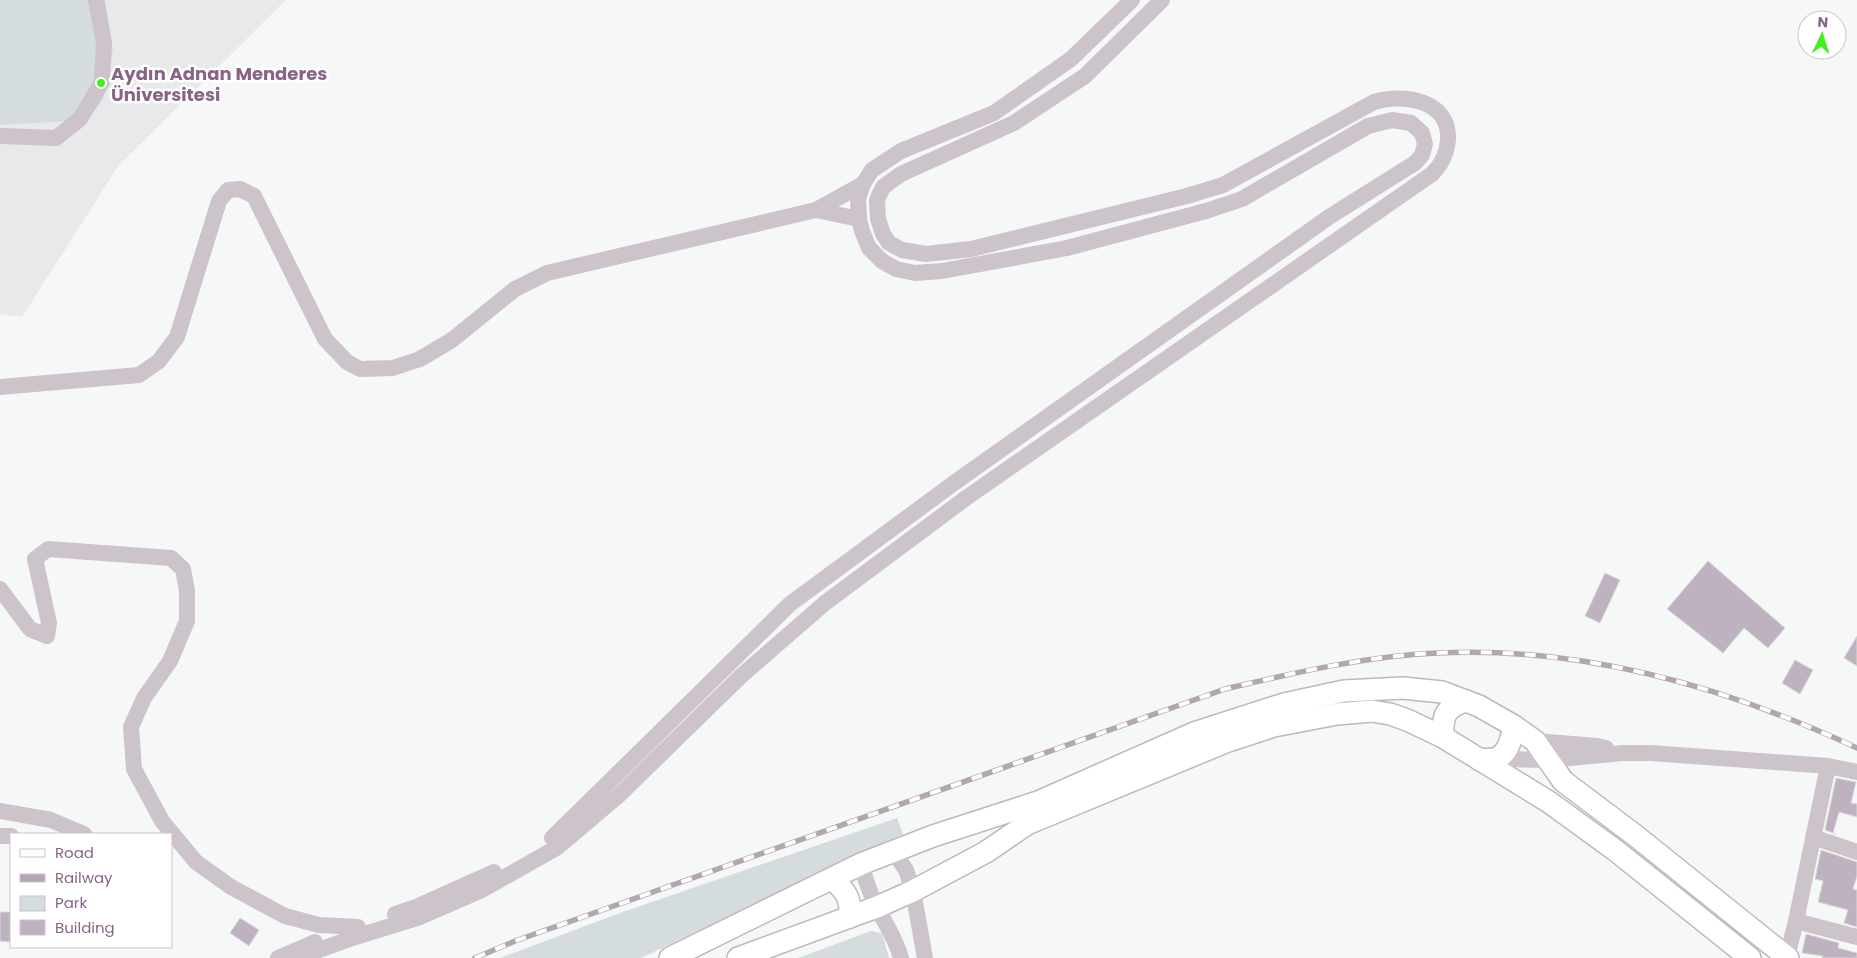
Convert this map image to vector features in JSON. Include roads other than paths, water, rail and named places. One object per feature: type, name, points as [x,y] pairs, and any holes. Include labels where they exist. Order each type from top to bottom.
[{"type":"main road","points":[[670,958],[834,879],[861,864],[893,851],[1038,802],[1194,732],[1284,704],[1344,691],[1403,688],[1442,692],[1479,706],[1514,726],[1535,741],[1563,781],[1636,836],[1787,958]]},
{"type":"main road","points":[[1443,737],[1442,727],[1446,714],[1452,705],[1466,701]]},
{"type":"main road","points":[[738,958],[913,892],[986,852],[1027,824],[1228,741],[1274,726],[1337,714],[1372,711],[1390,714],[1407,720],[1488,759],[1615,850],[1750,958]]},
{"type":"main road","points":[[1488,759],[1504,752],[1512,738],[1514,726]]},
{"type":"main road","points":[[834,879],[845,890],[851,904],[850,917]]},
{"type":"street","points":[[0,136],[56,138],[80,119],[102,82],[104,43],[96,0]]},
{"type":"street","points":[[278,958],[303,946],[416,906],[490,874],[556,836],[790,604],[954,482],[1321,222],[1414,163],[1422,155],[1425,144],[1422,133],[1411,123],[1392,120],[1368,126],[1242,198],[1206,211],[1067,248],[942,271],[915,273],[896,270],[882,261],[870,248],[862,232],[859,219],[858,199],[863,184],[872,170],[901,152],[994,113],[1071,59],[1132,0]]},
{"type":"street","points":[[303,958],[311,953],[344,941],[428,914],[480,891],[558,847],[618,796],[741,676],[825,603],[966,498],[1432,174],[1440,166],[1448,144],[1446,122],[1430,105],[1400,97],[1387,98],[1374,102],[1223,185],[1188,196],[971,249],[926,254],[902,250],[889,243],[883,234],[878,219],[877,200],[883,187],[901,174],[1014,123],[1085,76],[1162,0]]},
{"type":"street","points":[[0,386],[139,375],[159,361],[177,337],[218,201],[228,190],[240,189],[254,196],[325,339],[347,362],[360,369],[393,368],[420,359],[452,340],[515,289],[547,273],[816,210],[863,184]]},
{"type":"street","points":[[816,210],[859,219]]},
{"type":"street","points":[[0,589],[30,629],[47,636],[49,623],[34,559],[48,549],[171,558],[183,569],[187,591],[187,621],[170,661],[144,698],[131,728],[134,769],[170,833]]},
{"type":"street","points":[[1535,741],[1597,746],[1623,753]]},
{"type":"street","points":[[1488,759],[1550,760],[1623,753],[1651,753],[1828,766],[1857,772]]},
{"type":"street","points":[[1787,958],[1828,766]]},
{"type":"street","points":[[0,811],[52,820],[71,832]]},
{"type":"street","points":[[172,835],[196,862],[231,888],[285,916],[319,925],[358,927]]},
{"type":"street","points":[[1813,838],[1857,852]]},
{"type":"street","points":[[893,851],[906,870],[913,892],[925,958]]},
{"type":"street","points":[[861,864],[868,889],[897,941],[901,958]]},
{"type":"street","points":[[1796,921],[1857,937]]},
{"type":"railway","points":[[475,958],[515,941],[1225,689],[1356,661],[1437,653],[1492,653],[1546,656],[1600,664],[1653,675],[1705,689],[1757,706],[1857,748]]},
{"type":"place","name":"Aydın Adnan Menderes Üniversitesi","points":[[101,83]]}]
